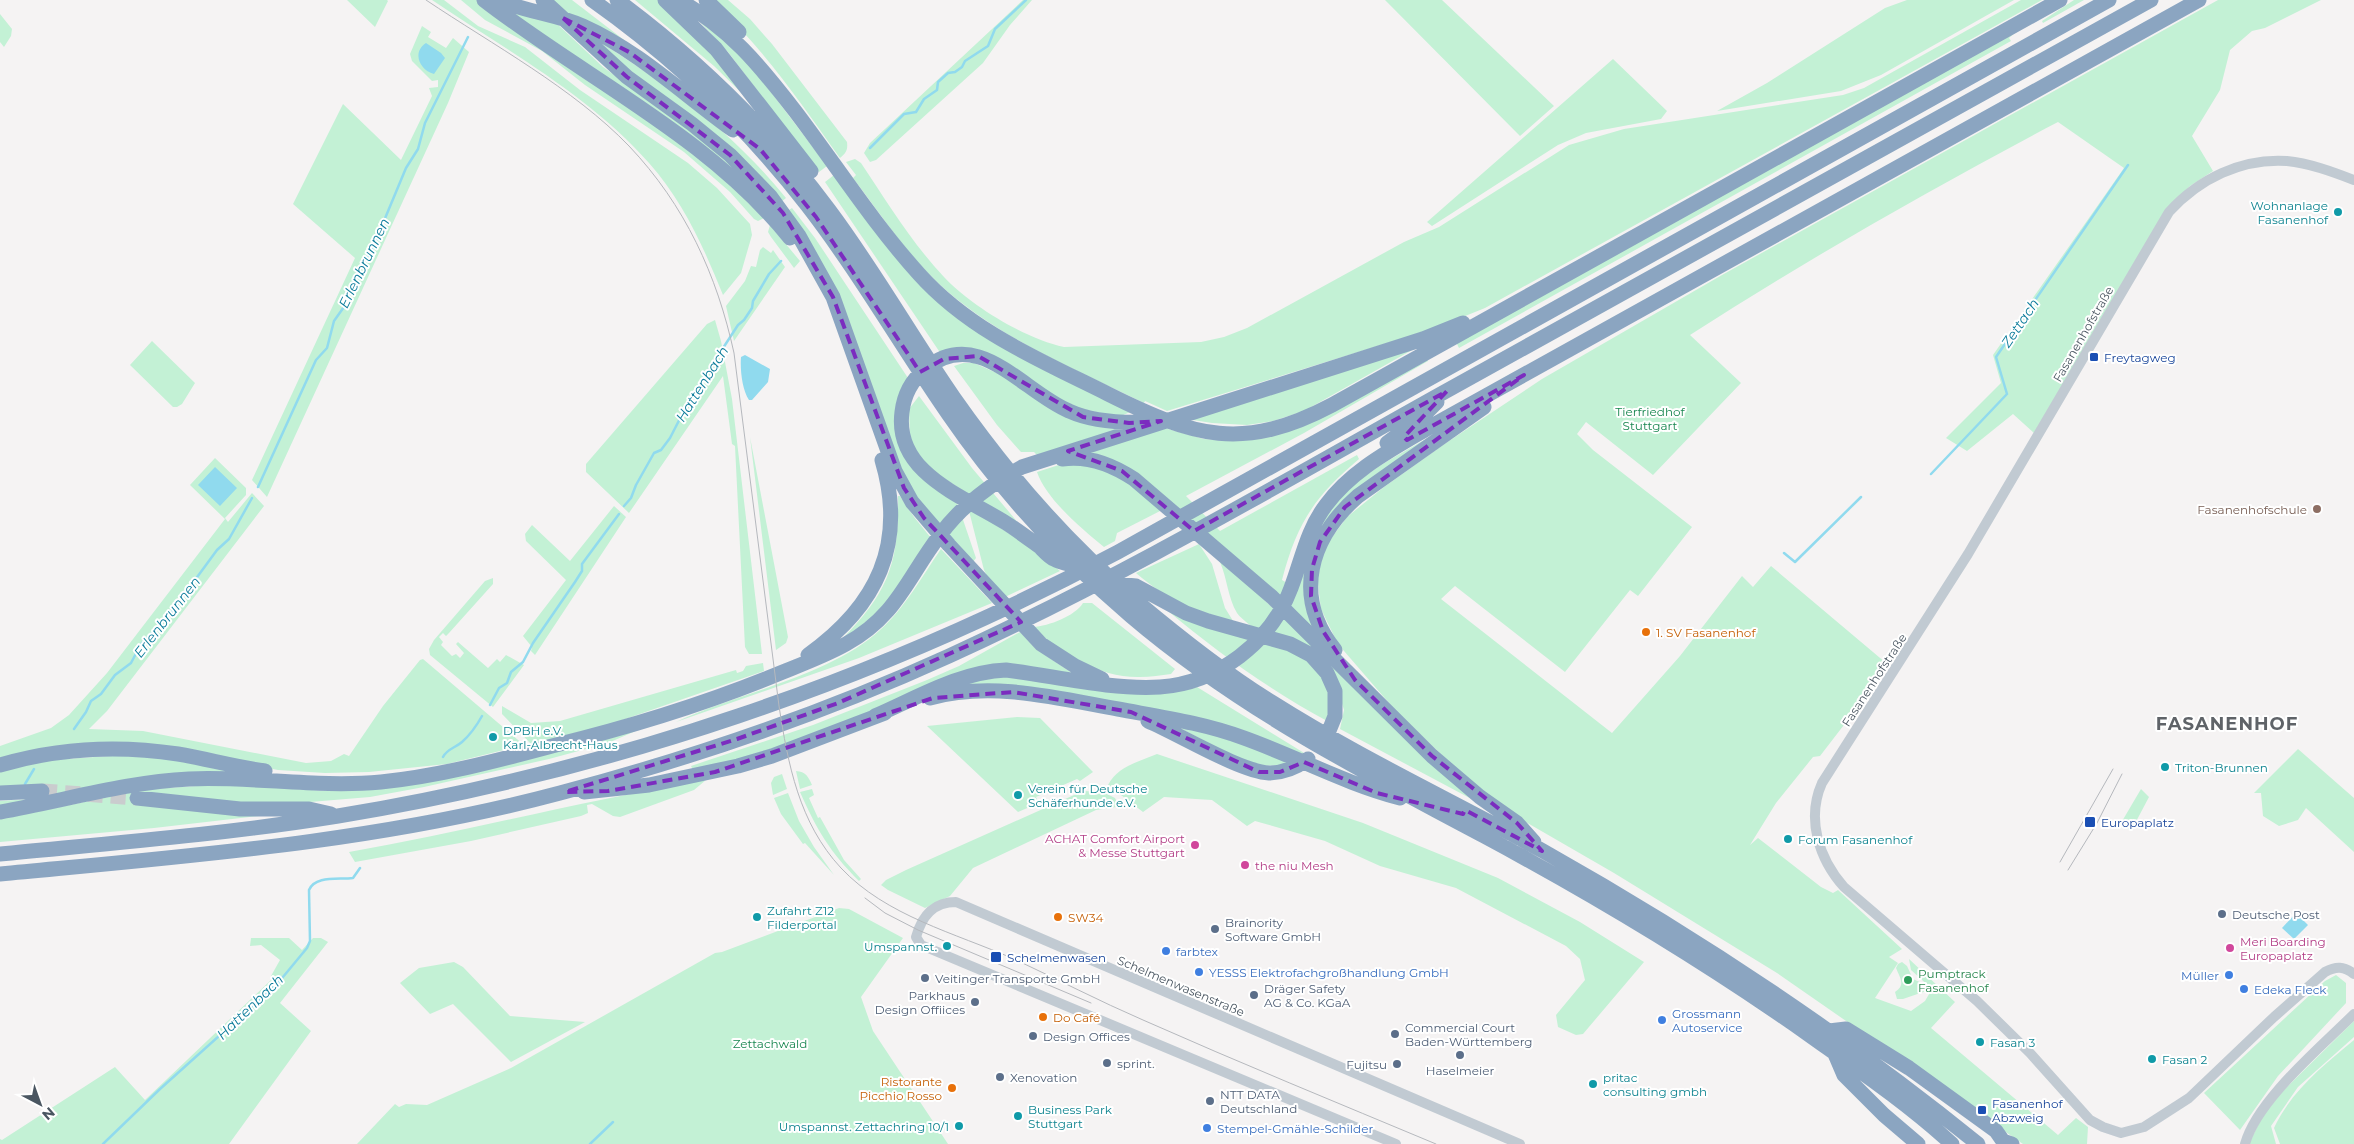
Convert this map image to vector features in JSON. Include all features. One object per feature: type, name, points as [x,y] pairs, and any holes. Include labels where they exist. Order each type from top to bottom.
[{"type":"highway","points":[[484,0],[695,146],[776,213]]},
{"type":"highway","points":[[499,0],[573,22],[605,37],[641,60],[809,187]]},
{"type":"highway","points":[[543,0],[627,77],[725,150],[752,176],[776,213],[814,260],[839,312],[895,471],[912,502],[937,532],[1041,644],[1074,666],[1113,684]]},
{"type":"highway","points":[[592,0],[681,70],[760,149]]},
{"type":"highway","points":[[617,0],[672,43],[720,86],[766,133],[832,213],[944,383],[996,454],[1059,527],[1116,584],[1199,652],[1271,702],[1346,746],[1542,851],[1660,919],[1830,1031],[1915,1094],[1978,1144]]},
{"type":"highway","points":[[665,0],[716,49],[809,187],[842,253],[966,439],[1019,504],[1078,567],[1140,624],[1233,694],[1324,751],[1543,868],[1634,921],[1722,976],[1836,1054],[1930,1124],[1952,1144]]},
{"type":"highway","points":[[678,0],[705,16],[726,32],[760,66],[902,254],[934,290],[955,308],[1002,341],[1133,407],[1191,430],[1236,434],[1273,430],[1332,405],[2060,0]]},
{"type":"highway","points":[[706,0],[726,18],[756,53],[760,66]]},
{"type":"highway","points":[[0,854],[192,835],[337,816],[490,786],[666,740],[836,681],[993,615],[1118,552],[2109,0]]},
{"type":"highway","points":[[0,874],[338,839],[471,814],[565,792],[676,759],[802,716],[894,680],[1007,629],[1186,536],[2151,0]]},
{"type":"highway","points":[[565,792],[608,791],[715,772],[772,756],[876,716],[961,678],[991,670],[1006,670],[1137,688],[1176,685],[1211,673],[1242,656],[1267,632],[1277,617],[1292,586],[1305,544],[1318,517],[1338,490],[1368,465],[1404,442],[2199,0]]},
{"type":"highway","points":[[0,812],[120,789],[186,779],[220,778],[355,784],[382,782],[441,772],[509,757],[668,714],[781,672],[846,644],[879,621],[899,598],[930,549],[948,525],[970,502],[1006,476],[1036,462],[1423,339],[1472,319],[1491,317]]},
{"type":"highway","points":[[1078,567],[1054,559],[1008,524],[958,495],[925,472],[910,455],[903,439],[901,418],[905,397],[924,370],[936,362],[953,356],[978,356],[991,360],[1043,397],[1083,416],[1121,422],[1161,421]]},
{"type":"highway","points":[[1355,680],[1323,631],[1313,608],[1312,569],[1320,542],[1345,507],[1358,496],[1492,402],[1524,375]]},
{"type":"highway","points":[[1368,465],[1383,446],[1423,416],[1447,391]]},
{"type":"highway","points":[[781,672],[822,645],[847,624],[867,598],[883,566],[890,532],[891,500],[887,477],[878,447],[879,424]]},
{"type":"highway","points":[[1036,462],[1089,459],[1110,465],[1134,479],[1264,591],[1432,756],[1480,797],[1517,823],[1542,851]]},
{"type":"highway","points":[[1116,584],[1136,586],[1186,613],[1290,644],[1311,655],[1324,668],[1332,683],[1336,703],[1335,716],[1328,737],[1319,749],[1308,760],[1288,770],[1270,773],[1248,768],[1132,712]]},
{"type":"highway","points":[[876,716],[933,698],[955,694],[999,691],[1034,694],[1229,732],[1377,793],[1424,804]]},
{"type":"highway","points":[[0,765],[76,750],[140,750],[177,754],[279,773],[300,783]]},
{"type":"highway","points":[[0,793],[42,791]]},
{"type":"highway","points":[[137,798],[240,809],[309,809],[337,816]]},
{"type":"highway","points":[[1830,1031],[1846,1029],[1910,1068],[1996,1131],[2006,1143]]},
{"type":"highway","points":[[1836,1054],[1844,1075],[1884,1115],[1918,1144]]},
{"type":"street","name":"Fasanenhofstraße","points":[[2354,180],[2288,161],[2255,163],[2223,173],[2203,183],[2189,192],[2170,212],[1968,554],[1822,783],[1816,799],[1815,812],[1818,840],[1823,855],[1835,878],[1856,899],[1989,1012],[2030,1053],[2090,1120],[2121,1132],[2144,1127],[2189,1098],[2325,972],[2334,967],[2342,968],[2354,974]]},
{"type":"street","name":"Schelmenwasenstraße","points":[[1396,1144],[921,945],[916,936],[922,921],[934,907],[946,902],[956,902],[1520,1144]]},
{"type":"street","points":[[2245,1144],[2258,1116],[2278,1090],[2354,1014]]},
{"type":"highlighted area","points":[[563,18],[629,52],[760,149],[816,217],[920,372],[944,359],[978,356],[1083,417],[1129,423],[1161,421],[1068,451],[1122,471],[1194,531],[1447,391],[1404,437],[1407,440],[1524,375],[1345,507],[1320,542],[1312,569],[1311,596],[1323,631],[1355,680],[1432,756],[1517,823],[1542,851],[1465,810],[1463,814],[1377,793],[1304,762],[1280,772],[1259,772],[1131,712],[1013,692],[933,698],[715,772],[608,791],[565,792],[737,739],[838,703],[1021,622],[924,518],[904,488],[833,297],[783,213],[730,155],[627,77]]},
{"type":"green space","points":[[347,0],[387,0],[388,1],[375,27]]},
{"type":"green space","points":[[432,0],[444,0],[478,26],[525,47],[580,90],[688,163],[717,188],[750,224],[752,235],[741,273],[723,295],[692,226],[672,193],[649,163],[600,116],[573,95]]},
{"type":"green space","points":[[461,0],[477,0],[704,159],[764,218],[758,221],[754,219],[730,192],[684,152],[585,85],[542,51],[485,20]]},
{"type":"green space","points":[[552,0],[572,0],[658,66],[572,17]]},
{"type":"green space","points":[[635,0],[659,0],[680,18],[760,111],[714,66]]},
{"type":"green space","points":[[711,0],[728,0],[750,19],[772,44],[847,142],[844,155],[840,158],[764,55]]},
{"type":"green space","points":[[1023,0],[1032,0],[1010,25],[983,63],[876,160],[870,162],[864,153],[870,143]]},
{"type":"green space","points":[[1385,0],[1442,0],[1554,106],[1520,136]]},
{"type":"green space","points":[[1907,0],[2014,0],[1881,75],[1841,91],[1717,111],[1767,83],[1885,8]]},
{"type":"green space","points":[[2021,0],[2042,0],[1485,308],[1433,329],[1167,411],[1145,401],[1144,403],[1062,364],[1009,335],[960,302],[925,270],[903,245],[853,178],[856,175],[846,162],[855,159],[861,163],[890,207],[932,264],[955,288],[984,310],[1016,329],[1049,343],[1064,347],[1201,342],[1224,337],[1247,328],[1404,242],[1439,227],[1569,145],[1624,129],[1843,95],[1864,88]]},
{"type":"green space","points":[[2074,0],[2084,0],[2043,23],[2042,21]]},
{"type":"green space","name":"Tierfriedhof Stuttgart","points":[[2218,0],[2321,0],[2265,28],[2252,31],[2230,50],[2220,90],[2192,136],[2213,171],[2190,186],[2160,219],[2034,433],[2013,414],[1967,451],[1946,438],[2001,383],[1993,355],[2124,168],[2058,122],[1872,224],[1690,335],[1741,383],[1653,475],[1586,422],[1577,434],[1593,450],[1692,527],[1638,596],[1630,590],[1565,672],[1455,586],[1441,599],[1612,733],[1680,656],[1742,576],[1753,587],[1771,566],[1886,663],[1887,668],[1884,673],[1820,756],[1813,757],[1776,803],[1750,845],[1758,838],[1821,887],[1833,893],[1838,890],[1902,949],[1889,957],[1898,963],[1875,998],[1911,1011],[1925,1001],[1932,989],[1911,970],[1909,959],[1955,1002],[1931,1028],[2058,1135],[2076,1118],[2088,1127],[2087,1144],[2023,1144],[1777,973],[1614,873],[1510,813],[1471,783],[1395,710],[1338,644],[1321,609],[1317,577],[1324,548],[1347,517],[1384,487],[1443,445],[1542,379],[1722,275]]},
{"type":"green space","points":[[506,8],[553,20],[603,67],[695,133],[749,182]]},
{"type":"green space","points":[[0,14],[12,29],[11,36],[4,47],[0,42]]},
{"type":"green space","points":[[703,21],[752,67],[827,166],[819,172],[728,52],[701,23]]},
{"type":"green space","points":[[422,26],[431,32],[428,37],[446,48],[453,38],[469,52],[448,103],[267,497],[252,480],[355,258],[293,204],[343,104],[401,160],[432,96],[429,88],[438,87],[438,80],[432,81],[412,61],[410,54]]},
{"type":"green space","points":[[2018,30],[2009,38],[2011,41],[1459,348],[1456,342]]},
{"type":"green space","points":[[595,39],[673,91],[697,110],[744,152],[786,198],[781,202],[638,80]]},
{"type":"green space","points":[[1613,59],[1667,111],[1661,119],[1586,133],[1558,145],[1432,226],[1427,222]]},
{"type":"green space","points":[[834,175],[922,286],[1130,412],[1119,417],[1068,406],[1010,367],[941,354],[825,182]]},
{"type":"green space","points":[[792,208],[815,238],[908,378],[897,432],[958,505],[976,558],[973,562],[929,514],[906,481],[789,210]]},
{"type":"green space","points":[[770,225],[800,261],[794,268],[768,232]]},
{"type":"green space","points":[[763,247],[771,253],[773,250],[785,267],[734,341],[726,306],[745,281],[751,266],[756,267],[760,250]]},
{"type":"green space","points":[[715,320],[732,399],[762,654],[749,654],[745,647],[735,446],[732,444],[723,376],[629,513],[586,472],[586,464],[707,324]]},
{"type":"green space","points":[[152,341],[195,383],[182,404],[177,407],[173,407],[130,365]]},
{"type":"green space","points":[[1428,341],[1304,411],[1273,421],[1247,425],[1187,419]]},
{"type":"green space","points":[[1427,359],[1428,361],[1304,433],[1186,496],[1220,531],[1357,455],[1359,459],[1330,486],[1309,512],[1294,542],[1282,580],[1297,589],[1311,541],[1321,521],[1334,504],[1365,476],[1438,432],[1365,486],[1315,545],[1317,631],[1165,500],[1080,454],[1161,427],[1204,439],[1231,441]]},
{"type":"green space","points":[[963,363],[974,363],[1123,428],[1037,455],[1034,452],[1021,452],[997,425],[954,366]]},
{"type":"green space","points":[[919,396],[972,468],[1020,525],[1018,526],[928,468],[910,441],[909,409]]},
{"type":"green space","points":[[750,437],[788,637],[786,643],[776,650]]},
{"type":"green space","points":[[215,458],[246,488],[246,495],[225,518],[228,522],[252,493],[264,506],[107,711],[89,729],[143,731],[306,763],[331,761],[344,754],[349,756],[383,706],[420,660],[423,659],[524,745],[447,764],[369,772],[325,773],[278,770],[163,747],[0,760],[0,746],[51,728],[69,715],[107,673],[225,519],[190,485]]},
{"type":"green space","points":[[1065,463],[1112,470],[1164,509],[1117,533],[1115,541],[1104,547],[1056,503],[1048,493],[1037,472]]},
{"type":"green space","points":[[898,496],[900,496],[931,538],[878,617],[842,639],[871,606],[881,591],[888,575],[896,540]]},
{"type":"green space","points":[[614,506],[626,517],[535,655],[531,651],[532,647],[523,636],[566,580],[526,541],[525,534],[532,525],[570,561]]},
{"type":"green space","points":[[968,507],[1038,552],[1060,571],[1005,597],[989,580],[984,570]]},
{"type":"green space","points":[[1199,544],[1212,564],[1225,608],[1235,624],[1221,621],[1182,605],[1136,573]]},
{"type":"green space","points":[[941,549],[992,603],[859,658],[676,722],[810,672],[836,660],[859,646],[889,622],[913,591]]},
{"type":"green space","points":[[1222,560],[1479,803],[1340,729],[1344,710],[1334,678],[1267,637],[1237,613],[1220,562]]},
{"type":"green space","points":[[493,578],[493,584],[449,633],[446,636],[443,633],[439,637],[443,642],[441,645],[452,656],[456,654],[460,658],[464,653],[456,644],[458,642],[488,668],[497,659],[500,662],[506,655],[524,665],[493,707],[430,655],[429,649],[434,640],[485,581]]},
{"type":"green space","points":[[1083,603],[1092,603],[1175,669],[1171,674],[1140,677],[1125,676],[1096,669],[1069,655],[1033,627],[1061,620],[1074,612]]},
{"type":"green space","points":[[1167,610],[1269,642],[1306,659],[1316,668],[1327,687],[1329,722],[1245,670]]},
{"type":"green space","points":[[1020,632],[1036,649],[1072,673],[1005,666],[790,743],[732,761],[693,770],[691,766],[813,725],[927,680],[959,666]]},
{"type":"green space","points":[[763,663],[764,671],[608,725],[531,744],[502,714],[502,706],[531,723],[560,721],[736,670],[737,673],[743,671],[746,666]]},
{"type":"green space","points":[[991,674],[1168,692],[1197,687],[1322,764],[1209,723],[948,690]]},
{"type":"green space","points":[[1017,717],[1040,718],[1093,772],[1080,781],[1077,779],[1036,797],[1039,803],[1018,812],[927,726]]},
{"type":"green space","points":[[1168,722],[1203,730],[1289,760],[1286,765],[1253,766]]},
{"type":"green space","points":[[638,730],[608,743],[549,759],[370,797],[298,803],[259,816],[0,842],[0,819],[149,789],[230,784],[325,791],[381,788]]},
{"type":"green space","points":[[2298,749],[2354,798],[2354,852],[2306,808],[2298,820],[2279,826],[2263,816],[2261,793],[2254,793]]},
{"type":"green space","points":[[140,754],[238,772],[0,807],[0,801],[31,799],[0,787],[0,770],[35,761]]},
{"type":"green space","points":[[1157,754],[1363,823],[1498,878],[1580,922],[1644,962],[1583,1034],[1576,1035],[1558,1027],[1556,1015],[1585,980],[1580,959],[1566,946],[1456,888],[1380,866],[1325,841],[1255,821],[1247,826],[1212,800],[1164,797],[1143,812],[1108,785],[1117,773],[1123,769]]},
{"type":"green space","points":[[796,771],[806,775],[812,785],[800,789]]},
{"type":"green space","points":[[782,774],[787,789],[773,795],[771,783],[774,777]]},
{"type":"green space","points":[[706,780],[694,790],[620,817],[613,816],[592,804],[587,805],[588,813],[581,816],[471,841],[355,862],[349,852],[616,797]]},
{"type":"green space","points":[[812,789],[814,795],[809,798],[818,818],[820,817],[844,860],[861,879],[859,881],[832,850],[812,818],[800,792]]},
{"type":"green space","points":[[2141,789],[2149,797],[2131,831],[2121,823]]},
{"type":"green space","points":[[1083,791],[1103,792],[1115,798],[1118,804],[1116,807],[1096,810],[973,868],[950,896],[925,908],[881,885],[886,880],[906,870]]},
{"type":"green space","points":[[788,793],[799,821],[814,847],[834,875],[805,843],[803,844],[781,814],[774,798]]},
{"type":"green space","name":"Zettachwald","points":[[839,908],[849,909],[903,938],[861,997],[873,1031],[948,1144],[357,1144],[395,1104],[399,1107],[406,1104],[427,1105],[511,1068],[715,953]]},
{"type":"green space","points":[[251,938],[289,938],[302,950],[313,938],[321,938],[328,942],[280,1003],[311,1031],[229,1144],[0,1144],[0,1139],[2,1140],[115,1067],[145,1100],[271,980],[271,976],[280,960],[261,945],[250,946]]},
{"type":"green space","points":[[454,962],[463,967],[510,1016],[585,1022],[511,1062],[453,1004],[430,1014],[400,983],[419,968]]},
{"type":"green space","name":"Pumptrack Fasanenhof","points":[[1902,962],[1907,966],[1913,979],[1926,985],[1929,990],[1903,999],[1897,999],[1895,992],[1900,987],[1901,981],[1896,968]]},
{"type":"green space","points":[[2336,975],[2346,983],[2346,1003],[2278,1076],[2240,1130],[2204,1093],[2325,981]]},
{"type":"green space","points":[[2354,1021],[2354,1037],[2298,1087],[2271,1126],[2276,1144],[2249,1144],[2262,1117],[2279,1095]]},
{"type":"green space","points":[[2354,1040],[2354,1144],[2280,1144],[2274,1128],[2289,1102],[2331,1059]]},
{"type":"water","points":[[426,43],[445,58],[434,74],[424,69],[419,60],[419,51]]},
{"type":"water","points":[[745,355],[770,369],[768,382],[752,400],[749,400],[747,396],[742,379],[741,357]]},
{"type":"water","points":[[215,467],[237,488],[220,506],[198,485]]},
{"type":"water","points":[[2296,913],[2308,925],[2294,939],[2282,928]]},
{"type":"waterway","points":[[870,148],[904,114],[916,112],[924,99],[937,90],[938,82],[948,73],[955,72],[962,67],[965,61],[988,46],[995,29],[1026,0]]},
{"type":"waterway","name":"Erlenbrunnen","points":[[258,487],[316,360],[327,348],[334,321],[346,304],[346,299],[360,267],[371,252],[406,168],[418,149],[425,123],[468,37]]},
{"type":"waterway","name":"Zettach","points":[[1931,474],[2007,394],[1996,357],[2128,165]]},
{"type":"waterway","name":"Hattenbach","points":[[624,506],[631,498],[654,453],[661,450],[670,438],[690,399],[738,325],[752,308],[753,301],[769,274],[781,261]]},
{"type":"waterway","name":"Zettach","points":[[1784,553],[1795,562],[1861,497]]},
{"type":"waterway","name":"Erlenbrunnen","points":[[74,729],[91,701],[101,694],[115,675],[131,663],[141,644],[170,614],[217,550],[229,539],[252,498]]},
{"type":"waterway","name":"Hattenbach","points":[[490,705],[499,688],[507,683],[511,672],[523,662],[533,643],[582,571],[582,564],[619,514]]},
{"type":"waterway","name":"Hattenbach","points":[[443,757],[465,739],[482,716]]},
{"type":"waterway","name":"Erlenbrunnen","points":[[25,784],[34,769]]},
{"type":"waterway","name":"Hattenbach","points":[[103,1144],[160,1089],[278,983],[307,948],[310,941],[309,890],[312,885],[322,880],[353,878],[360,868]]},
{"type":"waterway","points":[[590,1144],[613,1122]]},
{"type":"tunnel","points":[[42,791],[137,798]]},
{"type":"tram line","points":[[426,0],[532,68],[607,125],[629,146],[667,192],[696,242],[718,296],[734,353],[779,706],[791,771],[805,812],[815,832],[841,868],[859,885],[879,899],[922,922],[1014,959],[1179,1036],[1436,1144]]},
{"type":"tram line","points":[[2060,862],[2113,769]]},
{"type":"tram line","points":[[2068,870],[2097,823],[2122,774]]},
{"type":"tram line","points":[[865,898],[885,913],[918,930],[1091,1003]]},
{"type":"place","name":"Wohnanlage Fasanenhof","points":[[2338,212]]},
{"type":"place","name":"Freytagweg","points":[[2094,357]]},
{"type":"place","name":"Fasanenhofschule","points":[[2317,509]]},
{"type":"place","name":"1. SV Fasanenhof","points":[[1646,632]]},
{"type":"place","name":"DPBH e.V. Karl-Albrecht-Haus","points":[[493,737]]},
{"type":"place","name":"Triton-Brunnen","points":[[2165,767]]},
{"type":"place","name":"Verein für Deutsche Schäferhunde e.V.","points":[[1018,795]]},
{"type":"place","name":"Europaplatz","points":[[2090,822]]},
{"type":"place","name":"Forum Fasanenhof","points":[[1788,839]]},
{"type":"place","name":"ACHAT Comfort Airport & Messe Stuttgart","points":[[1195,845]]},
{"type":"place","name":"the niu Mesh","points":[[1245,865]]},
{"type":"place","name":"Deutsche Post","points":[[2222,914]]},
{"type":"place","name":"Zufahrt Z12 Filderportal","points":[[757,917]]},
{"type":"place","name":"SW34","points":[[1058,917]]},
{"type":"place","name":"Brainority Software GmbH","points":[[1215,929]]},
{"type":"place","name":"Umspannst.","points":[[947,946]]},
{"type":"place","name":"Meri Boarding Europaplatz","points":[[2230,948]]},
{"type":"place","name":"farbtex","points":[[1166,951]]},
{"type":"place","name":"Schelmenwasen","points":[[996,957]]},
{"type":"place","name":"YESSS Elektrofachgroßhandlung GmbH","points":[[1199,972]]},
{"type":"place","name":"Müller","points":[[2229,975]]},
{"type":"place","name":"Veitinger Transporte GmbH","points":[[925,978]]},
{"type":"place","name":"Pumptrack Fasanenhof","points":[[1908,980]]},
{"type":"place","name":"Edeka Fleck","points":[[2244,989]]},
{"type":"place","name":"Dräger Safety AG & Co. KGaA","points":[[1254,995]]},
{"type":"place","name":"Parkhaus Design Offiices","points":[[975,1002]]},
{"type":"place","name":"Do Café","points":[[1043,1017]]},
{"type":"place","name":"Grossmann Autoservice","points":[[1662,1020]]},
{"type":"place","name":"Commercial Court Baden-Württemberg","points":[[1395,1034]]},
{"type":"place","name":"Design Offices","points":[[1033,1036]]},
{"type":"place","name":"Fasan 3","points":[[1980,1042]]},
{"type":"place","name":"Haselmeier","points":[[1460,1055]]},
{"type":"place","name":"Fasan 2","points":[[2152,1059]]},
{"type":"place","name":"sprint.","points":[[1107,1063]]},
{"type":"place","name":"Fujitsu","points":[[1397,1064]]},
{"type":"place","name":"Xenovation","points":[[1000,1077]]},
{"type":"place","name":"pritac consulting gmbh","points":[[1593,1084]]},
{"type":"place","name":"Ristorante Picchio Rosso","points":[[952,1088]]},
{"type":"place","name":"NTT DATA Deutschland","points":[[1210,1101]]},
{"type":"place","name":"Fasanenhof Abzweig","points":[[1982,1110]]},
{"type":"place","name":"Business Park Stuttgart","points":[[1018,1116]]},
{"type":"place","name":"Umspannst. Zettachring 10/1","points":[[959,1126]]},
{"type":"place","name":"Stempel-Gmähle-Schilder","points":[[1207,1128]]},
{"type":"district","name":"FASANENHOF","points":[[2227,724]]}]
